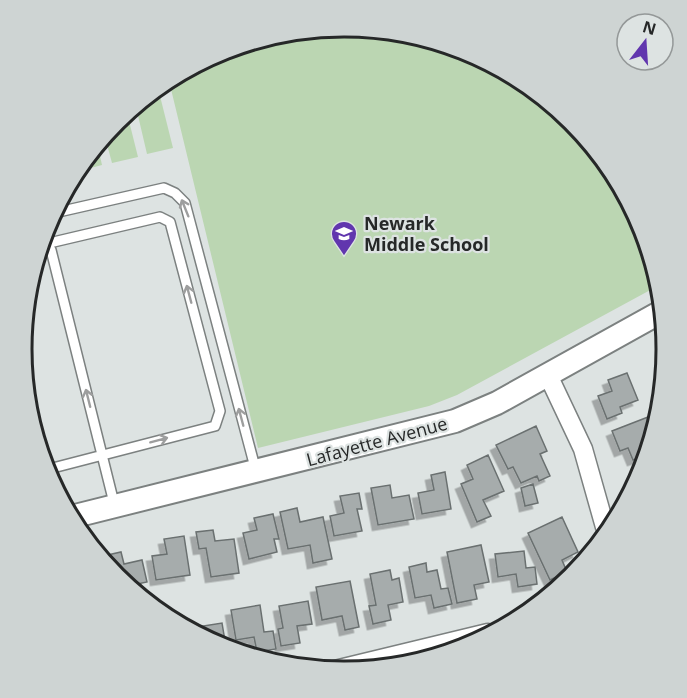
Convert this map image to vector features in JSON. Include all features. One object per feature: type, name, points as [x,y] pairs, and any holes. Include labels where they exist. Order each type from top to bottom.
[{"type":"street","name":"Lafayette Avenue","points":[[79,515],[455,422],[497,403],[654,316]]},
{"type":"street","points":[[548,375],[583,449],[603,521]]},
{"type":"lane","points":[[64,211],[164,188],[175,193],[185,202],[256,473]]},
{"type":"lane","points":[[50,243],[160,217],[170,222],[220,411],[215,426],[55,467]]},
{"type":"lane","points":[[48,248],[51,250],[115,507]]},
{"type":"green space","name":"Newark Middle School","points":[[323,38],[364,38],[404,43],[463,61],[500,79],[549,114],[578,143],[614,193],[632,230],[650,290],[457,395],[429,406],[258,448],[171,89],[206,69],[263,48]]},
{"type":"green space","points":[[160,97],[173,148],[147,154],[138,114]]},
{"type":"green space","points":[[129,122],[138,157],[112,163],[107,145]]},
{"type":"green space","points":[[100,154],[102,165],[89,168]]},
{"type":"building","points":[[627,373],[638,400],[620,407],[622,413],[607,419],[598,396],[612,391],[608,380]]},
{"type":"building","points":[[648,417],[635,459],[633,460],[628,448],[620,451],[612,431]]},
{"type":"building","points":[[536,426],[547,451],[540,454],[550,476],[539,481],[537,476],[521,483],[513,467],[508,469],[496,445]]},
{"type":"building","points":[[488,455],[504,491],[483,500],[491,516],[477,522],[461,484],[473,479],[467,465]]},
{"type":"building","points":[[445,472],[451,509],[422,514],[418,493],[434,490],[431,475]]},
{"type":"building","points":[[533,484],[538,503],[525,506],[521,488]]},
{"type":"building","points":[[390,485],[392,498],[409,495],[414,519],[378,525],[371,488]]},
{"type":"building","points":[[359,493],[362,509],[357,509],[362,531],[334,536],[330,516],[344,513],[340,496]]},
{"type":"building","points":[[297,508],[300,522],[323,517],[332,559],[313,563],[310,545],[288,549],[280,512]]},
{"type":"building","points":[[273,514],[279,539],[274,539],[277,552],[249,559],[243,533],[257,530],[254,518]]},
{"type":"building","points":[[562,517],[578,552],[562,560],[565,568],[550,580],[528,533]]},
{"type":"building","points":[[213,530],[215,541],[234,539],[239,573],[211,577],[206,548],[199,549],[196,532]]},
{"type":"building","points":[[184,536],[190,575],[156,580],[152,556],[167,554],[164,539]]},
{"type":"building","points":[[481,545],[489,582],[474,585],[477,599],[457,603],[447,552]]},
{"type":"building","points":[[524,551],[526,568],[535,567],[537,584],[518,587],[516,574],[498,577],[495,554]]},
{"type":"building","points":[[121,552],[124,564],[142,560],[147,582],[138,584],[109,555]]},
{"type":"building","points":[[426,563],[427,572],[437,570],[441,589],[448,588],[452,604],[434,608],[431,595],[415,598],[409,567]]},
{"type":"building","points":[[390,570],[392,580],[399,578],[403,602],[388,605],[391,620],[373,624],[369,606],[376,605],[370,574]]},
{"type":"building","points":[[350,581],[359,627],[345,630],[342,616],[322,620],[316,587]]},
{"type":"building","points":[[308,601],[312,624],[297,626],[300,643],[281,646],[278,629],[283,628],[279,606]]},
{"type":"building","points":[[260,605],[264,632],[273,631],[276,649],[266,651],[256,648],[254,637],[236,640],[231,610]]},
{"type":"building","points":[[222,623],[224,637],[206,629],[201,626]]},
{"type":"place","name":"Newark Middle School","points":[[344,257]]}]
